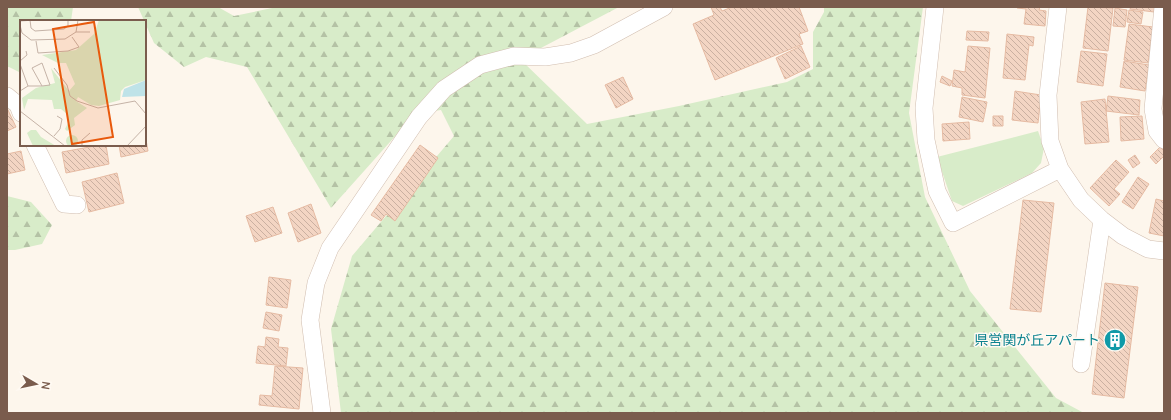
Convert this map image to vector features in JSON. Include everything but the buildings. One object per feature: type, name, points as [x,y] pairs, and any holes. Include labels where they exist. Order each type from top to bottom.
[{"type":"street","points":[[322,413],[310,320],[316,283],[330,248],[419,118],[444,90],[480,65],[514,56],[545,57],[571,53],[594,45],[664,7]]},
{"type":"street","points":[[935,7],[924,108],[926,140],[937,192],[953,222],[1060,169]]},
{"type":"street","points":[[1058,7],[1048,95],[1050,141],[1060,169],[1081,200],[1102,220],[1123,236],[1148,249],[1164,251]]},
{"type":"street","points":[[1163,7],[1153,109],[1157,131],[1164,140]]},
{"type":"street","points":[[7,96],[18,105],[20,110]]},
{"type":"street","points":[[35,146],[64,204],[77,205]]},
{"type":"street","points":[[1081,364],[1102,220]]},
{"type":"green space","points":[[7,7],[73,7],[71,20],[20,20],[20,72],[7,66]]},
{"type":"green space","points":[[138,7],[218,7],[234,16],[277,7],[619,7],[520,59],[587,124],[679,106],[787,82],[813,69],[813,32],[824,12],[824,7],[923,7],[909,113],[925,197],[970,291],[1056,398],[1084,413],[341,413],[331,329],[352,256],[454,136],[441,110],[415,114],[331,208],[247,67],[206,57],[184,67],[154,43],[146,25],[146,20],[144,20]]},
{"type":"green space","points":[[1038,131],[1044,148],[1041,163],[1032,173],[963,206],[952,201],[937,157]]},
{"type":"green space","points":[[7,196],[31,202],[52,225],[42,244],[15,250],[7,250]]},
{"type":"place","name":"県営関が丘アパート","points":[[1115,340]]}]
